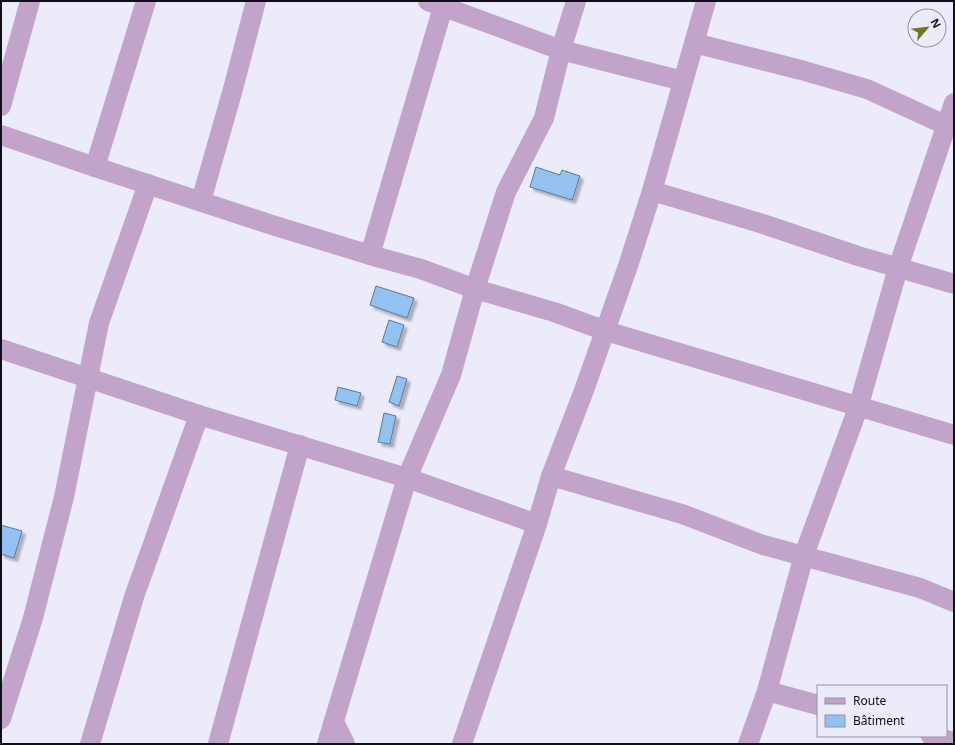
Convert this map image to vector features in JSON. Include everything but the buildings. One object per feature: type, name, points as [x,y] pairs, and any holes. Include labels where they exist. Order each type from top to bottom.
[{"type":"street","points":[[1,106],[30,1]]},
{"type":"street","points":[[95,167],[146,1]]},
{"type":"street","points":[[201,201],[256,1]]},
{"type":"street","points":[[327,744],[408,478],[451,375],[475,289],[506,192],[544,118],[561,50],[576,1]]},
{"type":"street","points":[[462,744],[537,524],[551,476],[606,331],[652,191],[706,1]]},
{"type":"street","points":[[370,255],[436,4],[561,50],[683,81]]},
{"type":"street","points":[[694,43],[801,70],[867,89],[950,127]]},
{"type":"street","points":[[748,744],[767,691],[804,555],[858,408],[898,268],[950,127],[954,103]]},
{"type":"street","points":[[1,135],[95,167],[370,255],[421,269],[475,289],[554,312],[606,331],[954,436]]},
{"type":"street","points":[[1,719],[5,693],[33,618],[64,497],[99,323],[148,184]]},
{"type":"street","points":[[652,191],[760,223],[858,256],[954,284]]},
{"type":"street","points":[[1,349],[199,415],[408,478],[537,524]]},
{"type":"street","points":[[90,744],[134,597],[199,415]]},
{"type":"street","points":[[218,744],[300,445]]},
{"type":"street","points":[[551,476],[682,514],[764,545],[920,588],[954,602]]},
{"type":"street","points":[[767,691],[817,705]]},
{"type":"street","points":[[334,722],[345,744]]},
{"type":"street","points":[[935,737],[954,742]]}]
